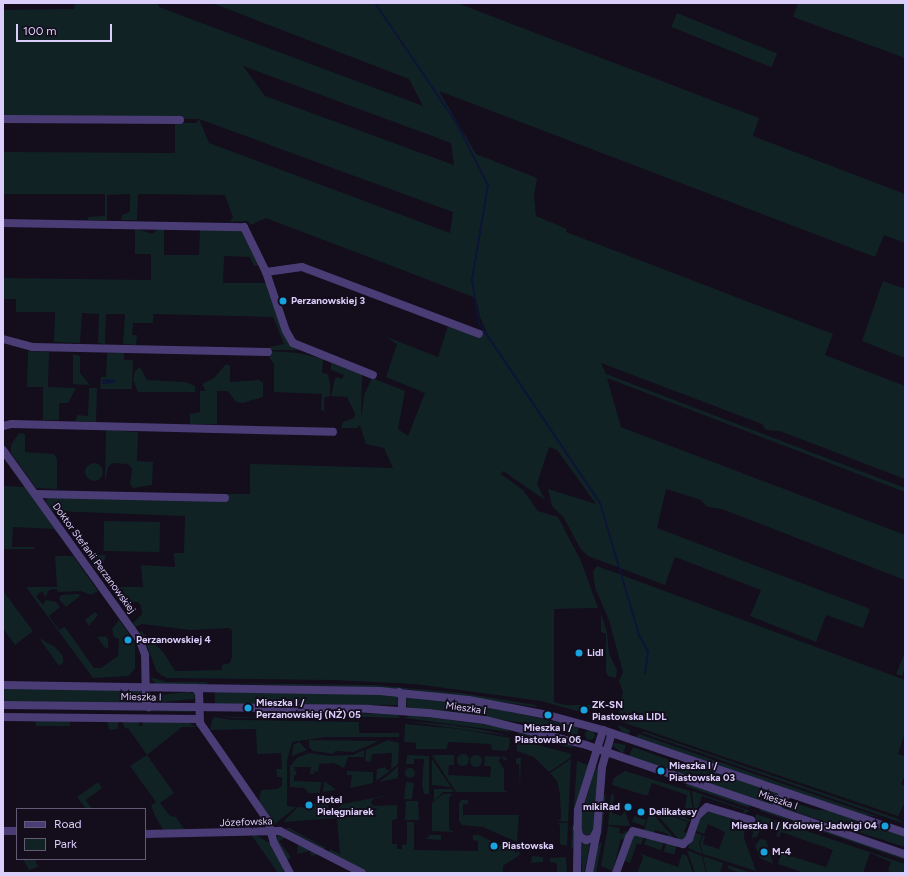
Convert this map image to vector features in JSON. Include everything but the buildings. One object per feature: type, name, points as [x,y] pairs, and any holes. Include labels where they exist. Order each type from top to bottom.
[{"type":"street","points":[[3,119],[180,120]]},
{"type":"street","points":[[3,223],[244,226],[266,272],[286,331],[293,342],[373,375]]},
{"type":"street","points":[[266,272],[302,267],[479,334]]},
{"type":"street","points":[[3,340],[33,347],[268,352]]},
{"type":"street","points":[[3,426],[12,424],[334,432]]},
{"type":"street","name":"Doktor Stefanii Perzanowskiej","points":[[3,450],[140,641],[145,655],[146,700],[149,707]]},
{"type":"street","points":[[36,494],[225,498]]},
{"type":"street","name":"Mieszka I","points":[[3,685],[399,692],[514,708],[603,730],[905,833]]},
{"type":"street","points":[[195,688],[199,693],[199,718],[208,736],[268,821],[274,843],[290,873]]},
{"type":"street","points":[[399,692],[402,697],[402,711]]},
{"type":"street","name":"Mieszka I","points":[[3,705],[402,711],[485,720],[544,733],[621,756],[905,854]]},
{"type":"street","points":[[3,717],[199,718]]},
{"type":"street","points":[[577,873],[576,824],[580,802],[603,730]]},
{"type":"street","points":[[589,873],[597,831],[602,774],[606,752],[612,733]]},
{"type":"street","points":[[602,774],[609,762],[621,756]]},
{"type":"street","points":[[779,811],[777,805],[778,799],[790,794]]},
{"type":"street","points":[[616,873],[629,837],[633,832],[684,844],[689,839],[696,818],[706,807],[751,820]]},
{"type":"street","points":[[576,824],[579,834],[584,839],[593,838],[597,831]]},
{"type":"street","name":"Józefowska","points":[[146,834],[271,830],[284,832],[362,873]]},
{"type":"street","points":[[3,831],[16,831]]},
{"type":"green space","points":[[75,3],[158,3],[159,7],[423,106],[409,79],[212,3],[457,3],[759,118],[753,136],[905,194],[905,243],[884,235],[875,257],[439,91],[476,154],[537,178],[534,196],[536,216],[567,229],[566,232],[833,334],[825,355],[905,386],[905,479],[780,431],[766,430],[762,424],[601,363],[606,374],[905,488],[905,492],[607,378],[621,427],[905,535],[905,580],[722,509],[707,507],[701,500],[666,489],[657,528],[870,609],[863,628],[826,615],[816,642],[750,616],[761,590],[675,557],[665,585],[588,556],[580,548],[564,518],[552,506],[548,489],[596,504],[557,450],[549,447],[537,484],[545,500],[503,471],[501,474],[523,490],[538,511],[558,517],[581,561],[598,608],[554,609],[554,702],[565,705],[595,705],[588,711],[584,713],[541,701],[415,684],[332,680],[167,678],[161,675],[156,670],[145,640],[140,633],[141,631],[164,653],[175,671],[222,670],[222,665],[230,663],[232,657],[232,631],[230,628],[191,630],[142,624],[135,627],[133,623],[142,614],[141,606],[138,602],[123,603],[110,587],[143,587],[141,565],[175,567],[174,553],[184,553],[185,516],[52,511],[46,502],[47,499],[49,497],[227,500],[227,494],[250,494],[250,464],[393,468],[384,448],[366,444],[360,425],[357,428],[341,428],[343,422],[354,418],[355,414],[347,397],[331,396],[336,377],[342,379],[344,375],[331,370],[331,363],[362,374],[361,420],[364,395],[372,378],[405,391],[398,429],[408,436],[425,393],[386,377],[397,344],[384,336],[438,357],[448,326],[477,336],[480,330],[486,331],[480,317],[476,298],[266,218],[250,225],[248,221],[230,222],[233,217],[225,195],[138,194],[137,220],[121,220],[122,215],[130,212],[130,194],[107,195],[107,220],[88,220],[88,217],[105,216],[105,194],[3,194],[3,152],[175,153],[175,123],[196,123],[199,119],[3,116],[3,10],[74,9]],"holes":[[[243,66],[451,143],[454,165],[265,96]],[[199,119],[453,212],[450,233],[209,143]]]},
{"type":"green space","points":[[798,3],[905,3],[905,58],[793,17]]},
{"type":"green space","points":[[677,13],[777,53],[772,67],[671,27]]},
{"type":"green space","points":[[200,227],[240,228],[260,265],[254,266],[250,257],[224,256],[223,283],[266,283],[279,320],[302,350],[270,350],[269,347],[284,344],[273,317],[153,314],[153,323],[133,323],[132,335],[137,335],[136,345],[123,344],[125,314],[106,314],[105,344],[98,343],[99,314],[82,313],[80,343],[54,342],[55,312],[16,312],[16,299],[3,299],[3,278],[151,280],[151,254],[135,254],[135,228],[152,234],[158,229],[164,229],[164,255],[199,255]]},
{"type":"green space","points":[[883,281],[905,289],[905,358],[862,341]]},
{"type":"green space","points":[[28,351],[49,352],[48,387],[76,388],[68,403],[59,403],[59,420],[43,420],[43,387],[27,387]]},
{"type":"green space","points":[[270,351],[299,353],[323,359],[322,373],[328,374],[330,385],[330,396],[324,398],[324,411],[321,410],[322,394],[274,392],[274,364],[269,357]]},
{"type":"green space","points":[[107,353],[124,353],[124,360],[133,360],[132,389],[100,389],[101,377],[106,377]]},
{"type":"green space","points":[[73,354],[80,356],[80,373],[90,385],[73,384]]},
{"type":"green space","points":[[226,364],[230,366],[230,382],[259,380],[263,383],[263,397],[243,403],[236,402],[228,391],[217,391],[217,424],[190,424],[190,414],[200,412],[200,391],[206,391],[202,384],[214,378]]},
{"type":"green space","points":[[140,367],[147,380],[185,382],[195,386],[195,392],[138,392],[133,380],[135,371]]},
{"type":"green space","points":[[89,388],[97,388],[96,422],[75,421],[78,415],[88,416]]},
{"type":"green space","points":[[106,430],[138,432],[137,461],[153,462],[152,485],[133,488],[130,484],[132,469],[128,464],[112,463],[108,467],[105,484]]},
{"type":"green space","points":[[19,433],[25,434],[25,452],[54,454],[57,459],[57,489],[36,488],[11,453],[11,445]]},
{"type":"green space","points":[[94,463],[100,466],[103,472],[100,478],[94,481],[88,478],[85,472],[88,466]]},
{"type":"green space","points":[[3,486],[27,487],[67,544],[54,529],[13,527],[12,547],[34,547],[34,549],[3,549]]},
{"type":"green space","points":[[104,521],[160,522],[159,552],[103,551]]},
{"type":"green space","points":[[93,555],[106,555],[100,574],[87,557]]},
{"type":"green space","points":[[55,556],[73,556],[98,591],[91,595],[81,591],[58,592],[57,589],[52,589],[48,591],[46,597],[42,591],[36,596],[43,605],[46,600],[56,602],[60,607],[49,616],[59,630],[65,627],[94,668],[101,668],[118,656],[119,639],[114,637],[112,629],[119,620],[130,635],[128,637],[130,641],[133,639],[135,643],[135,669],[128,676],[93,678],[26,587],[57,587]]},
{"type":"green space","points":[[597,566],[905,680],[905,732],[898,754],[905,756],[905,774],[901,784],[905,786],[905,802],[898,816],[622,722],[618,718],[623,692],[619,681],[623,672],[609,620],[595,588],[593,571]]},
{"type":"green space","points":[[3,591],[33,631],[15,645],[3,628]]},
{"type":"green space","points":[[79,594],[80,596],[66,607],[59,599],[61,595]]},
{"type":"green space","points":[[95,612],[98,615],[89,626],[85,620]]},
{"type":"green space","points":[[601,614],[607,632],[609,654],[617,670],[616,678],[608,676],[606,672],[606,634],[601,632]]},
{"type":"green space","points":[[105,636],[108,639],[108,648],[106,649],[97,637]]},
{"type":"green space","points":[[39,638],[55,647],[63,656],[63,663],[59,666]]},
{"type":"green space","points":[[905,652],[905,668],[902,676],[896,674]]},
{"type":"green space","points":[[150,677],[167,682],[206,682],[208,684],[156,684]]},
{"type":"green space","points":[[215,683],[375,685],[461,693],[536,705],[536,707],[408,689]]},
{"type":"green space","points":[[3,688],[141,690],[141,703],[3,701]]},
{"type":"green space","points":[[188,692],[195,694],[194,699],[153,703],[149,696]]},
{"type":"green space","points":[[215,692],[372,694],[397,696],[398,705],[215,704]]},
{"type":"green space","points":[[406,696],[484,706],[579,727],[577,735],[534,724],[407,708]]},
{"type":"green space","points":[[3,709],[190,711],[193,712]]},
{"type":"green space","points":[[275,712],[384,714],[398,715],[400,718],[267,714]]},
{"type":"green space","points":[[214,715],[234,717],[400,720],[234,718]]},
{"type":"green space","points":[[411,715],[506,728],[510,732],[405,718]]},
{"type":"green space","points":[[213,717],[233,720],[359,722],[359,733],[399,733],[399,737],[325,737],[292,742],[287,761],[287,806],[296,807],[275,824],[259,801],[261,790],[277,789],[282,786],[282,777],[277,777],[276,769],[282,769],[281,753],[257,754],[256,729],[210,730]]},
{"type":"green space","points":[[35,720],[70,721],[70,726],[36,726]]},
{"type":"green space","points":[[107,720],[118,721],[118,729],[109,730]]},
{"type":"green space","points":[[122,721],[139,722],[139,726],[142,726],[143,722],[187,721],[196,727],[182,727],[147,755],[128,728],[125,729]]},
{"type":"green space","points":[[405,721],[452,725],[510,736]]},
{"type":"green space","points":[[405,724],[459,729],[510,738],[509,748],[506,751],[492,750],[491,744],[448,742],[447,749],[416,749],[416,743],[404,742]]},
{"type":"green space","points":[[618,725],[630,730],[629,735],[621,731]]},
{"type":"green space","points":[[588,730],[592,730],[594,731],[594,739],[588,740],[585,737],[585,733]]},
{"type":"green space","points":[[519,732],[574,745],[572,748],[517,734]]},
{"type":"green space","points":[[640,732],[645,732],[896,818],[905,824]]},
{"type":"green space","points":[[639,734],[879,817],[864,815],[636,737]]},
{"type":"green space","points":[[516,739],[572,754],[570,758],[549,772],[534,757],[517,751]]},
{"type":"green space","points":[[309,740],[377,742],[353,752],[335,751],[334,754],[313,751],[309,747]]},
{"type":"green space","points":[[388,740],[399,743],[398,764],[391,770],[392,753],[372,754],[371,762],[365,761],[366,750]]},
{"type":"green space","points":[[299,742],[307,750],[292,756],[293,745]]},
{"type":"green space","points":[[614,743],[626,745],[623,754],[612,745]]},
{"type":"green space","points":[[633,747],[678,763],[700,767],[779,794],[774,806],[629,756]]},
{"type":"green space","points":[[364,750],[364,757],[348,757],[344,768],[334,763],[319,764],[318,772],[314,771],[314,774],[310,774],[311,767],[294,767],[297,775],[294,775],[294,781],[321,782],[320,793],[309,793],[304,788],[290,787],[290,766],[297,758],[309,753],[330,756],[353,755]]},
{"type":"green space","points":[[461,754],[465,754],[469,760],[465,766],[461,766],[457,762],[457,758]]},
{"type":"green space","points":[[147,755],[174,793],[160,803],[170,816],[176,817],[184,829],[164,831],[155,816],[151,805],[156,802],[130,766]]},
{"type":"green space","points":[[407,755],[429,756],[429,794],[424,794],[422,785],[424,759],[414,759],[414,764],[406,764]]},
{"type":"green space","points":[[432,755],[454,755],[454,765],[449,765],[448,775],[490,777],[491,766],[484,766],[485,756],[506,757],[507,761],[500,757],[499,761],[504,769],[504,790],[508,792],[456,792]]},
{"type":"green space","points":[[474,755],[478,755],[482,761],[478,767],[474,767],[470,763],[470,759]]},
{"type":"green space","points":[[521,757],[520,790],[519,764],[516,764],[516,759]]},
{"type":"green space","points":[[432,759],[451,787],[432,785]]},
{"type":"green space","points":[[571,759],[568,822],[558,821],[561,819],[560,795],[557,781],[550,773]]},
{"type":"green space","points":[[577,761],[588,765],[577,801],[574,846],[571,850]]},
{"type":"green space","points":[[398,766],[398,778],[379,782],[392,772]]},
{"type":"green space","points":[[386,767],[386,770],[391,770],[376,781],[377,769]]},
{"type":"green space","points":[[595,767],[599,768],[593,832],[586,836],[581,832],[582,814]]},
{"type":"green space","points":[[408,768],[412,768],[414,769],[414,777],[408,778],[405,775],[405,771]]},
{"type":"green space","points":[[347,771],[373,772],[373,783],[350,788],[352,775],[347,775]]},
{"type":"green space","points":[[625,771],[690,791],[693,812],[685,808],[687,795],[652,783],[648,795],[612,785],[614,778]]},
{"type":"green space","points":[[324,781],[335,789],[335,790],[323,792]]},
{"type":"green space","points":[[98,782],[102,788],[86,800],[91,808],[85,808],[77,797]]},
{"type":"green space","points":[[406,782],[414,783],[412,800],[404,799]]},
{"type":"green space","points":[[686,783],[748,804],[750,808],[686,786]]},
{"type":"green space","points":[[434,789],[452,789],[454,792],[443,792],[434,801]]},
{"type":"green space","points":[[692,791],[750,811],[743,814],[744,810],[702,796],[697,811],[694,812]]},
{"type":"green space","points":[[606,793],[602,833],[598,843],[603,797]]},
{"type":"green space","points":[[394,794],[373,799],[371,803],[373,806],[397,805],[397,819],[392,820],[392,844],[397,844],[397,849],[402,849],[402,845],[407,844],[407,822],[414,822],[414,850],[478,851],[478,841],[473,840],[473,835],[479,835],[510,850],[514,847],[515,853],[518,851],[521,854],[503,866],[503,873],[369,873],[329,853],[330,849],[340,854],[337,818],[283,822],[298,807],[312,808],[314,803],[326,803],[331,812],[335,812],[342,804]]},
{"type":"green space","points":[[443,794],[453,794],[449,797],[449,829],[454,832],[432,831],[432,803]]},
{"type":"green space","points":[[611,794],[614,795],[612,813],[621,816],[625,811],[630,826],[608,825]]},
{"type":"green space","points":[[461,800],[468,800],[468,804],[463,804],[463,815],[519,815],[517,842],[483,827],[462,825],[459,821],[459,804]]},
{"type":"green space","points":[[786,800],[813,809],[831,811],[905,837],[905,847],[782,808],[779,803]]},
{"type":"green space","points":[[406,801],[418,801],[419,820],[405,820]]},
{"type":"green space","points":[[650,806],[689,819],[691,822],[651,808]]},
{"type":"green space","points":[[762,809],[905,858],[905,860],[758,810]]},
{"type":"green space","points":[[653,810],[688,822],[684,832],[688,834],[681,842]]},
{"type":"green space","points":[[650,811],[677,841],[667,838],[668,834],[655,830],[654,834],[644,830]]},
{"type":"green space","points":[[709,811],[745,823],[744,838],[756,871],[703,854],[700,843],[703,836],[705,836],[703,844],[719,849],[725,832],[708,824],[704,834],[694,830],[697,821]]},
{"type":"green space","points":[[756,814],[905,864],[905,873],[891,873],[888,870],[891,862],[870,853],[863,873],[805,873],[778,864],[781,853],[826,867],[833,850],[781,832],[779,837],[776,836],[778,831],[762,825],[757,837],[752,838]]},
{"type":"green space","points":[[634,816],[646,820],[645,826],[632,822]]},
{"type":"green space","points":[[558,823],[568,823],[567,846],[560,844],[560,826]]},
{"type":"green space","points":[[608,826],[620,828],[619,833],[623,834],[625,831],[627,832],[625,840],[621,839],[613,871],[601,866]]},
{"type":"green space","points":[[284,828],[289,828],[326,848],[324,849]]},
{"type":"green space","points":[[693,832],[702,835],[699,843],[702,854],[688,848]]},
{"type":"green space","points":[[278,834],[287,837],[279,841],[291,857],[287,860],[277,844]]},
{"type":"green space","points":[[255,835],[270,843],[283,868],[283,872],[287,873],[278,873],[252,836]]},
{"type":"green space","points":[[430,835],[441,835],[441,840],[426,839]]},
{"type":"green space","points":[[634,835],[644,836],[641,845],[637,843],[630,863],[622,860]]},
{"type":"green space","points":[[647,836],[664,842],[661,850],[644,845]]},
{"type":"green space","points":[[760,839],[766,840],[773,864],[760,858],[755,846]]},
{"type":"green space","points":[[602,841],[596,873],[592,873],[596,850]]},
{"type":"green space","points":[[298,842],[321,854],[311,856],[310,851],[297,854]]},
{"type":"green space","points":[[582,843],[590,844],[584,873],[582,873]]},
{"type":"green space","points":[[666,843],[677,846],[674,855],[664,852]]},
{"type":"green space","points":[[687,850],[702,856],[706,873],[695,873]]},
{"type":"green space","points":[[641,854],[678,867],[682,854],[687,856],[693,873],[637,873],[643,858]]},
{"type":"green space","points":[[532,856],[543,857],[543,862],[531,863]]},
{"type":"green space","points":[[703,856],[723,863],[720,873],[707,873]]},
{"type":"green space","points":[[566,857],[567,873],[557,873],[557,863],[550,862],[550,858]]},
{"type":"green space","points":[[24,860],[35,860],[38,867],[29,870]]},
{"type":"green space","points":[[727,865],[752,873],[741,873],[729,869]]},
{"type":"water","points":[[103,380],[115,380],[115,383],[102,384]]},
{"type":"waterway","points":[[375,3],[456,122],[488,185],[472,280],[479,323],[600,503],[639,635],[648,652],[645,673]]},
{"type":"place","name":"Perzanowskiej 3","points":[[283,301]]},
{"type":"place","name":"Perzanowskiej 4","points":[[128,640]]},
{"type":"place","name":"Lidl","points":[[579,653]]},
{"type":"place","name":"Mieszka I / Perzanowskiej (NŻ) 05","points":[[248,708]]},
{"type":"place","name":"ZK-SN Piastowska LIDL","points":[[584,710]]},
{"type":"place","name":"Mieszka I / Piastowska 06","points":[[548,715]]},
{"type":"place","name":"Mieszka I / Piastowska 03","points":[[661,771]]},
{"type":"place","name":"Hotel Pielęgniarek","points":[[309,805]]},
{"type":"place","name":"mikiRad","points":[[628,807]]},
{"type":"place","name":"Delikatesy","points":[[641,812]]},
{"type":"place","name":"Mieszka I / Królowej Jadwigi 04","points":[[885,826]]},
{"type":"place","name":"Piastowska","points":[[494,846]]},
{"type":"place","name":"M-4","points":[[764,852]]}]
